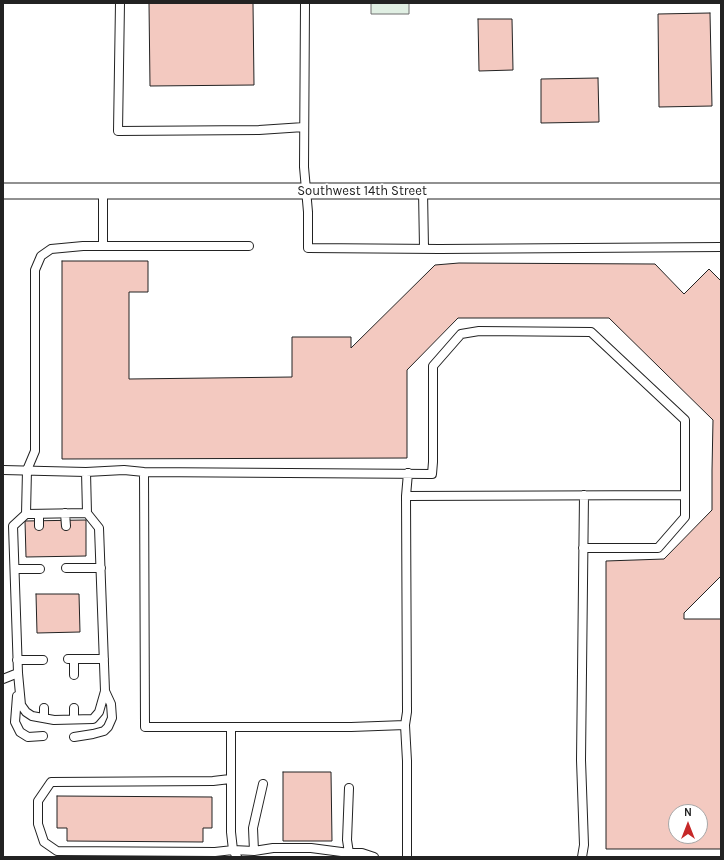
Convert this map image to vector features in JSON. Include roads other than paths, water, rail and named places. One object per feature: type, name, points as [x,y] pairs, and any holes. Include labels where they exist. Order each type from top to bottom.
[{"type":"street","name":"Southwest 14th Street","points":[[3,191],[721,191]]},
{"type":"lane","points":[[120,3],[118,130],[259,130],[304,127]]},
{"type":"lane","points":[[305,3],[304,167],[307,191],[308,248],[721,247]]},
{"type":"lane","points":[[103,191],[103,246]]},
{"type":"lane","points":[[423,191],[424,248]]},
{"type":"lane","points":[[26,514],[27,470],[35,451],[35,270],[41,256],[51,249],[103,246],[249,246]]},
{"type":"lane","points":[[3,470],[86,472],[124,470],[144,472],[432,474],[433,366],[460,334],[479,331],[591,332],[686,420],[685,517],[658,548],[583,548]]},
{"type":"lane","points":[[86,472],[87,513],[99,528],[105,691],[99,712],[93,719],[44,718],[32,716],[26,712],[21,705],[17,660],[13,526],[26,514],[87,513]]},
{"type":"lane","points":[[144,472],[145,727],[351,727],[405,725]]},
{"type":"lane","points":[[407,857],[407,762],[405,725],[407,712],[406,496],[408,473]]},
{"type":"lane","points":[[582,857],[584,845],[581,760],[584,495]]},
{"type":"lane","points":[[406,496],[685,495]]},
{"type":"lane","points":[[65,513],[66,526]]},
{"type":"lane","points":[[39,514],[39,526]]},
{"type":"lane","points":[[66,568],[101,568]]},
{"type":"lane","points":[[14,569],[40,569]]},
{"type":"lane","points":[[74,674],[71,659],[104,659]]},
{"type":"lane","points":[[17,660],[43,660]]},
{"type":"lane","points":[[3,679],[18,673]]},
{"type":"lane","points":[[19,682],[15,722],[20,732],[28,737],[43,736]]},
{"type":"lane","points":[[74,737],[104,731],[108,727],[112,718],[111,704],[105,691]]},
{"type":"lane","points":[[44,708],[44,718]]},
{"type":"lane","points":[[74,708],[74,719]]},
{"type":"lane","points":[[231,727],[231,832],[235,854]]},
{"type":"lane","points":[[230,779],[213,781],[51,782],[38,801],[38,824],[44,842],[57,851],[215,852],[235,854],[273,848],[311,848],[349,853],[362,853],[374,857]]},
{"type":"lane","points":[[254,851],[253,828],[263,784]]},
{"type":"lane","points":[[349,788],[347,840],[349,853]]}]
